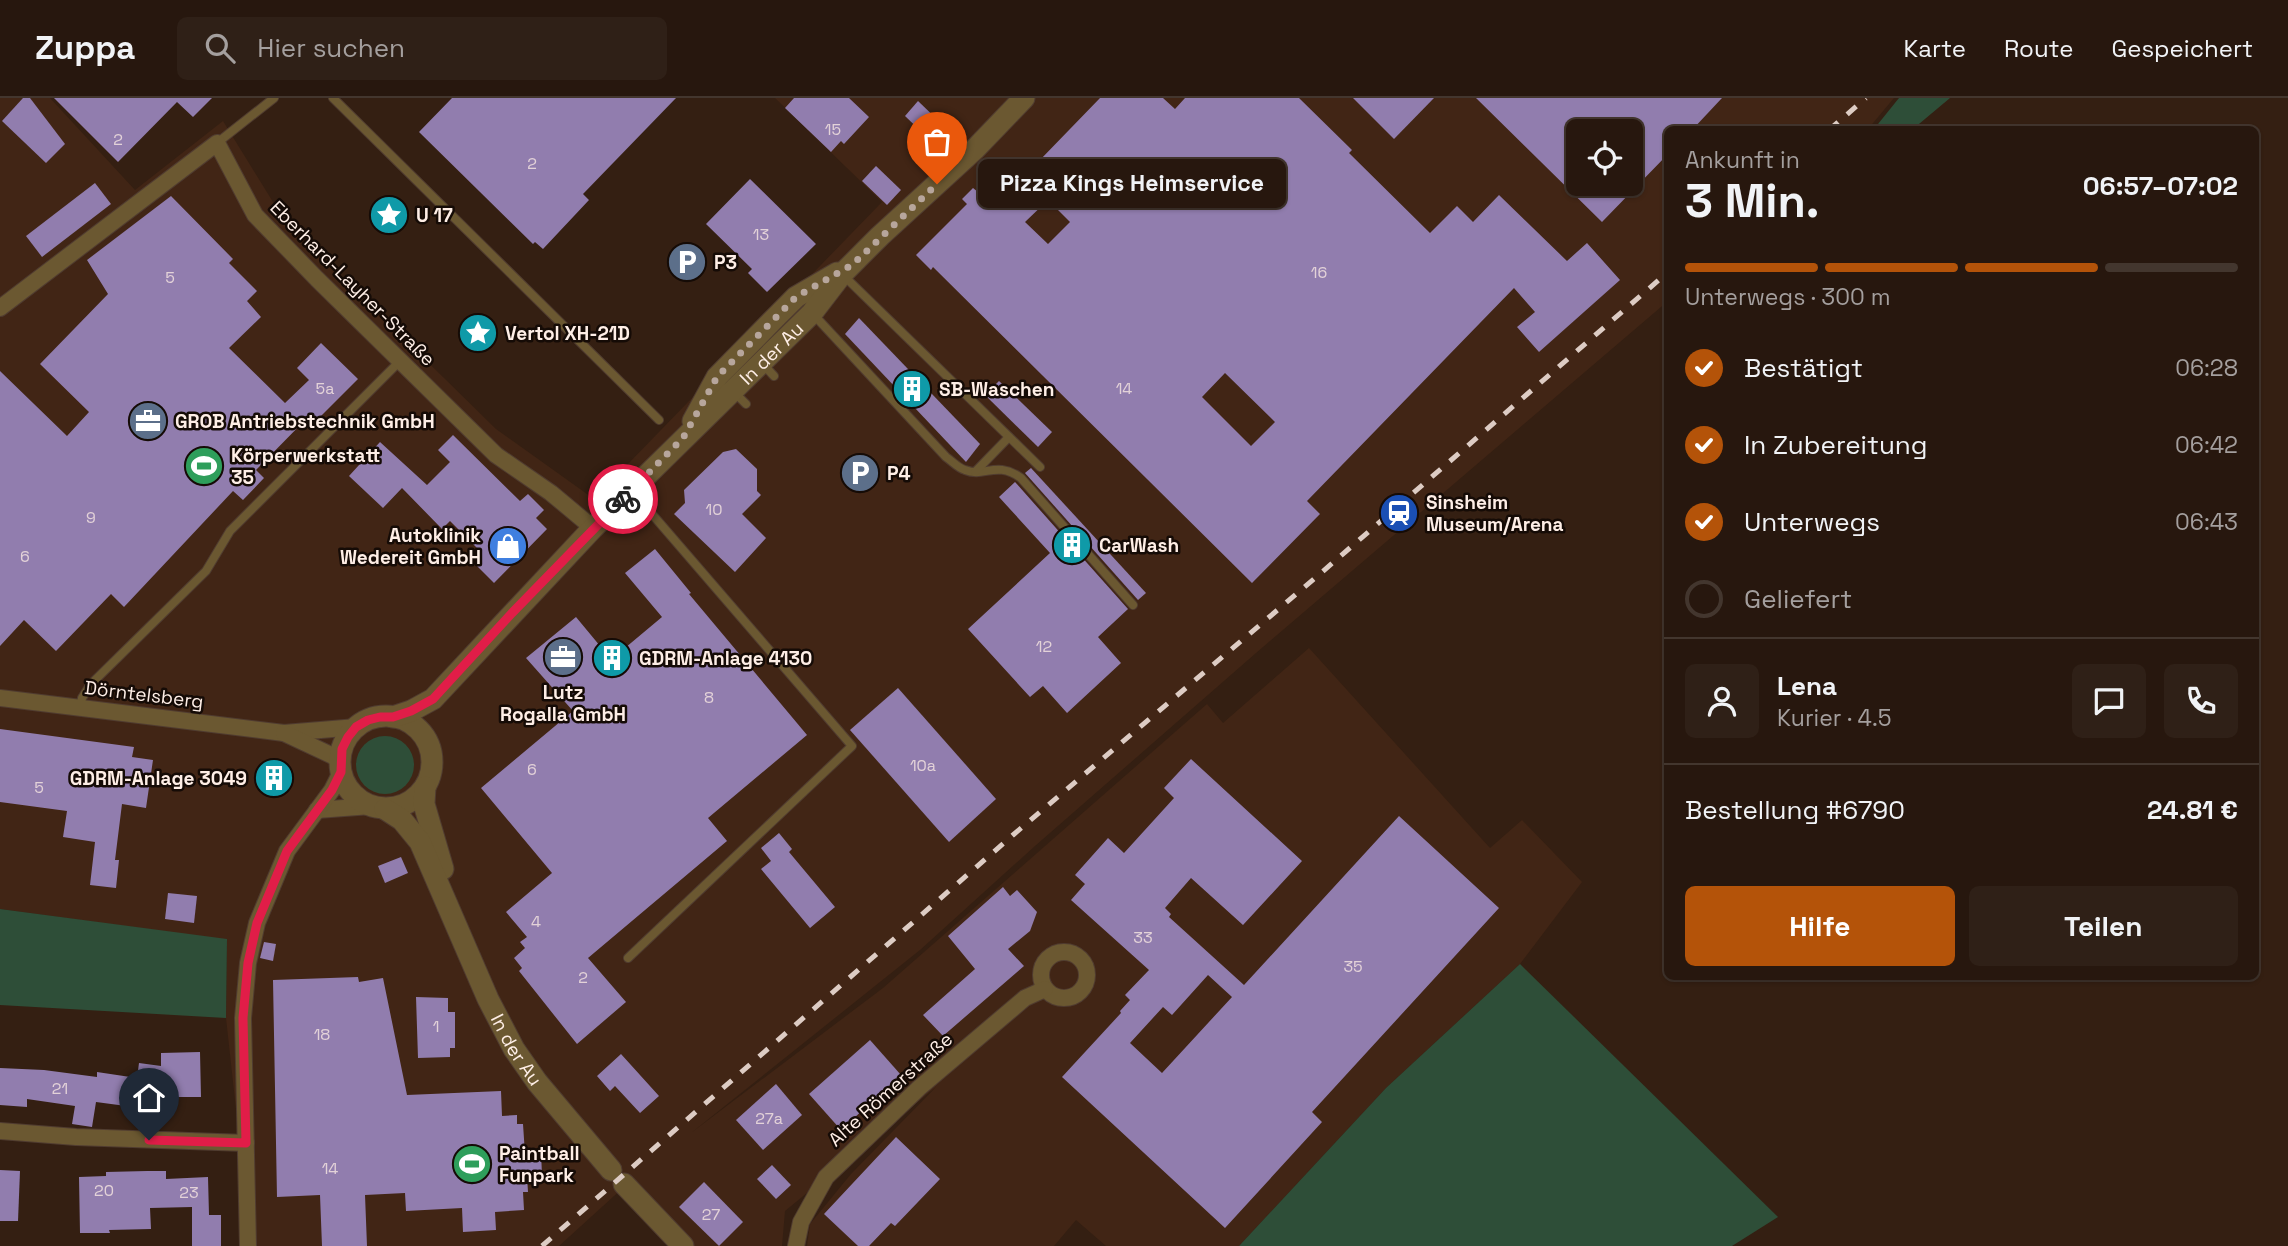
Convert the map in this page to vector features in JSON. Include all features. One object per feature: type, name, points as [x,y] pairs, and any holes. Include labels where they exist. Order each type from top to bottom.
[{"type":"street","name":"In der Au","points":[[393,717],[421,707],[433,699],[593,528],[683,438],[739,397],[768,369],[847,269],[975,149],[1024,98]]},
{"type":"street","points":[[0,308],[217,143]]},
{"type":"street","name":"Eberhard-Layher-Straße","points":[[217,143],[255,215],[496,455],[593,528]]},
{"type":"street","points":[[683,438],[717,377],[796,297],[847,269]]},
{"type":"street","name":"Dörntelsberg","points":[[0,698],[284,733],[356,727]]},
{"type":"street","name":"In der Au","points":[[423,735],[433,699]]},
{"type":"street","points":[[248,1246],[243,1018],[248,963],[257,923],[287,851],[317,810],[332,790],[340,767],[342,749],[356,727],[368,720],[393,717],[404,720],[423,735],[432,761],[431,774],[425,787],[414,799],[400,807],[317,810]]},
{"type":"street","name":"Dörntelsberg","points":[[284,733],[333,756],[340,767]]},
{"type":"street","points":[[340,767],[347,787],[357,799],[378,808]]},
{"type":"street","name":"In der Au","points":[[425,787],[424,804],[448,890],[450,913]]},
{"type":"street","name":"In der Au","points":[[378,808],[410,828],[420,842],[488,999],[514,1049],[537,1082],[617,1177],[682,1246]]},
{"type":"street","name":"Alte Römerstraße","points":[[796,1246],[801,1222],[826,1177],[919,1088],[1025,998],[1045,989]]},
{"type":"street","points":[[0,1131],[76,1138],[246,1143]]},
{"type":"lane","points":[[217,143],[274,98]]},
{"type":"lane","points":[[333,98],[659,420]]},
{"type":"lane","points":[[847,269],[1040,467]]},
{"type":"lane","points":[[812,313],[946,457],[965,470],[975,472],[1000,468],[1021,478],[1133,605]]},
{"type":"lane","points":[[80,708],[82,698],[91,684],[206,571],[230,531],[400,361]]},
{"type":"lane","points":[[975,472],[1009,437]]},
{"type":"lane","points":[[628,958],[852,746],[631,490]]},
{"type":"shaded area","points":[[0,98],[50,98],[135,190],[223,121],[286,223],[496,429],[594,499],[882,202],[775,98],[1894,98],[1871,126],[1664,126],[1664,304],[1256,653],[920,950],[691,1133],[883,988],[1207,704],[1223,723],[1309,648],[1490,848],[1522,820],[1582,882],[1520,964],[1386,1088],[1239,1246],[1106,1246],[1076,1220],[1054,1246],[807,1246],[810,1224],[851,1174],[936,1087],[785,1211],[782,1246],[683,1246],[625,1186],[559,1246],[251,1246],[226,1018],[227,940],[0,909]]},
{"type":"green space","points":[[1899,98],[1950,98],[1917,126],[1876,126]]},
{"type":"green space","points":[[379,736],[391,736],[406,744],[414,759],[414,771],[406,786],[391,794],[379,794],[364,786],[356,771],[356,759],[364,744]]},
{"type":"green space","points":[[0,909],[227,939],[226,1018],[0,1005]]},
{"type":"green space","points":[[1520,964],[1778,1217],[1732,1246],[1239,1246],[1386,1088]]},
{"type":"building","points":[[23,98],[30,98],[65,144],[46,163],[2,121]]},
{"type":"building","points":[[54,98],[212,98],[193,117],[177,102],[118,162]]},
{"type":"building","points":[[452,98],[676,98],[583,194],[589,200],[543,249],[535,242],[533,244],[419,132]]},
{"type":"building","points":[[794,98],[849,98],[869,117],[844,144],[841,141],[831,152],[785,108]]},
{"type":"building","points":[[1100,98],[1163,98],[1175,109],[1185,98],[1299,98],[1352,150],[1349,153],[1430,233],[1457,206],[1473,222],[1499,195],[1567,261],[1587,243],[1620,280],[1539,352],[1517,327],[1535,312],[1514,288],[1307,501],[1320,514],[1252,583],[933,267],[931,270],[916,255],[967,204],[962,199],[973,188],[978,192],[988,182],[1004,197]],"holes":[[[1048,200],[1070,222],[1048,244],[1025,222]],[[1225,373],[1275,422],[1251,446],[1202,397]]]},
{"type":"building","points":[[1353,98],[1434,98],[1394,139]]},
{"type":"building","points":[[1476,98],[1722,98],[1696,126],[1664,126],[1664,158],[1643,180],[1643,119],[1566,119],[1566,187]]},
{"type":"building","points":[[918,101],[944,126],[930,140],[905,116]]},
{"type":"building","points":[[876,166],[901,190],[887,205],[862,181]]},
{"type":"building","points":[[750,179],[816,244],[767,292],[748,273],[752,269],[706,224]]},
{"type":"building","points":[[95,183],[111,204],[42,257],[26,236]]},
{"type":"building","points":[[171,196],[233,259],[229,263],[257,291],[247,301],[261,317],[229,348],[285,403],[309,380],[297,368],[321,343],[358,379],[317,420],[311,414],[256,470],[264,478],[243,500],[233,491],[124,607],[111,594],[56,651],[24,620],[0,646],[0,371],[67,436],[89,412],[40,364],[108,294],[87,260]]},
{"type":"building","points":[[1576,196],[1627,196],[1602,222]]},
{"type":"building","name":"SB-Waschen","points":[[859,318],[980,444],[966,462],[845,334]]},
{"type":"building","points":[[999,381],[1052,432],[1038,447],[985,395]]},
{"type":"building","points":[[453,435],[520,501],[528,494],[544,510],[536,518],[547,529],[494,583],[473,562],[482,553],[450,521],[442,529],[402,488],[383,508],[349,476],[380,442],[427,485],[450,462],[438,450]]},
{"type":"building","points":[[736,449],[757,469],[757,491],[761,495],[742,514],[766,538],[735,572],[674,514],[685,503],[684,490],[723,452]]},
{"type":"building","points":[[1031,468],[1146,593],[1138,600],[1025,473]]},
{"type":"building","points":[[1015,482],[1128,609],[1098,637],[1121,663],[1067,713],[1043,686],[1030,697],[968,629],[1050,553],[999,497]]},
{"type":"building","points":[[655,549],[691,593],[689,594],[807,735],[708,818],[727,841],[588,958],[626,1002],[577,1044],[519,971],[522,968],[514,958],[525,948],[520,942],[527,937],[506,912],[552,873],[481,788],[573,711],[526,658],[576,617],[610,658],[613,658],[662,617],[625,573]]},
{"type":"building","points":[[898,688],[996,799],[949,842],[850,730]]},
{"type":"building","points":[[0,729],[134,747],[132,757],[153,760],[146,808],[122,804],[115,860],[119,860],[116,888],[90,885],[95,842],[63,837],[67,811],[0,802]]},
{"type":"building","points":[[1191,759],[1302,861],[1243,925],[1191,878],[1165,908],[1171,914],[1169,917],[1244,985],[1399,816],[1499,908],[1312,1112],[1322,1122],[1225,1228],[1062,1077],[1121,1013],[1130,1000],[1125,995],[1149,970],[1071,900],[1085,884],[1075,875],[1108,838],[1124,853],[1174,798],[1164,788]],"holes":[[[1208,975],[1232,997],[1162,1073],[1130,1043],[1163,1007],[1172,1015]]]},
{"type":"building","points":[[779,833],[792,849],[789,852],[835,907],[810,928],[761,869],[771,861],[761,848]]},
{"type":"building","points":[[401,857],[408,873],[385,883],[378,866]]},
{"type":"building","points":[[1003,887],[1010,896],[1017,890],[1037,912],[1030,931],[1008,949],[1024,966],[943,1036],[923,1015],[975,969],[948,936]]},
{"type":"building","points":[[168,893],[197,896],[194,923],[165,919]]},
{"type":"building","points":[[264,942],[276,944],[273,961],[260,958]]},
{"type":"building","points":[[358,977],[359,982],[383,978],[407,1095],[501,1091],[502,1116],[517,1115],[517,1124],[523,1124],[525,1154],[541,1152],[542,1175],[527,1176],[528,1192],[523,1192],[524,1210],[495,1212],[496,1230],[463,1232],[462,1208],[406,1211],[405,1193],[365,1195],[367,1246],[322,1246],[320,1195],[277,1197],[273,980]]},
{"type":"building","points":[[416,997],[448,998],[448,1012],[455,1012],[455,1048],[450,1048],[450,1057],[418,1058]]},
{"type":"building","points":[[870,1040],[901,1075],[841,1130],[809,1094]]},
{"type":"building","points":[[200,1052],[201,1097],[159,1097],[159,1107],[141,1108],[96,1102],[92,1127],[72,1124],[75,1106],[27,1099],[27,1107],[0,1105],[0,1068],[97,1077],[97,1072],[137,1078],[139,1063],[161,1066],[161,1053]]},
{"type":"building","points":[[621,1054],[659,1096],[640,1113],[615,1086],[610,1091],[597,1076]]},
{"type":"building","points":[[776,1084],[802,1115],[763,1150],[736,1120]]},
{"type":"building","points":[[896,1137],[940,1179],[895,1226],[891,1223],[869,1246],[858,1246],[824,1214]]},
{"type":"building","points":[[772,1165],[791,1185],[776,1199],[757,1179]]},
{"type":"building","points":[[0,1170],[20,1171],[18,1221],[0,1221]]},
{"type":"building","points":[[166,1171],[166,1179],[208,1177],[209,1215],[221,1215],[221,1246],[192,1246],[192,1207],[150,1208],[151,1229],[80,1233],[79,1177],[106,1176],[106,1172]]},
{"type":"building","points":[[704,1182],[743,1222],[719,1246],[679,1207]]},
{"type":"railway","points":[[1834,126],[1866,98]]},
{"type":"railway","points":[[542,1246],[1013,835],[1664,275]]},
{"type":"way so far","points":[[623,499],[683,438],[717,377],[796,297],[852,265],[937,184]]},
{"type":"place","name":"Pizza Kings Heimservice","points":[[937,184]]},
{"type":"place","name":"U 17","points":[[389,215]]},
{"type":"place","name":"P3","points":[[687,262]]},
{"type":"place","name":"Vertol XH-21D","points":[[478,333]]},
{"type":"place","name":"SB-Waschen","points":[[912,389]]},
{"type":"place","name":"GROB Antriebstechnik GmbH","points":[[148,421]]},
{"type":"place","name":"Körperwerkstatt 35","points":[[204,466]]},
{"type":"place","name":"P4","points":[[860,473]]},
{"type":"place","name":"Sinsheim Museum/Arena","points":[[1399,513]]},
{"type":"place","name":"CarWash","points":[[1072,545]]},
{"type":"place","name":"Autoklinik Wedereit GmbH","points":[[508,546]]},
{"type":"place","name":"Lutz Rogalla GmbH","points":[[563,657]]},
{"type":"place","name":"GDRM-Anlage 4130","points":[[612,658]]},
{"type":"place","name":"GDRM-Anlage 3049","points":[[274,778]]},
{"type":"place","name":"Paintball Funpark","points":[[472,1164]]},
{"type":"route","points":[[149,1140],[246,1143],[243,1018],[248,963],[257,923],[287,851],[311,821],[341,772],[342,749],[348,737],[356,727],[368,720],[393,717],[421,707],[433,699],[623,499]]}]
